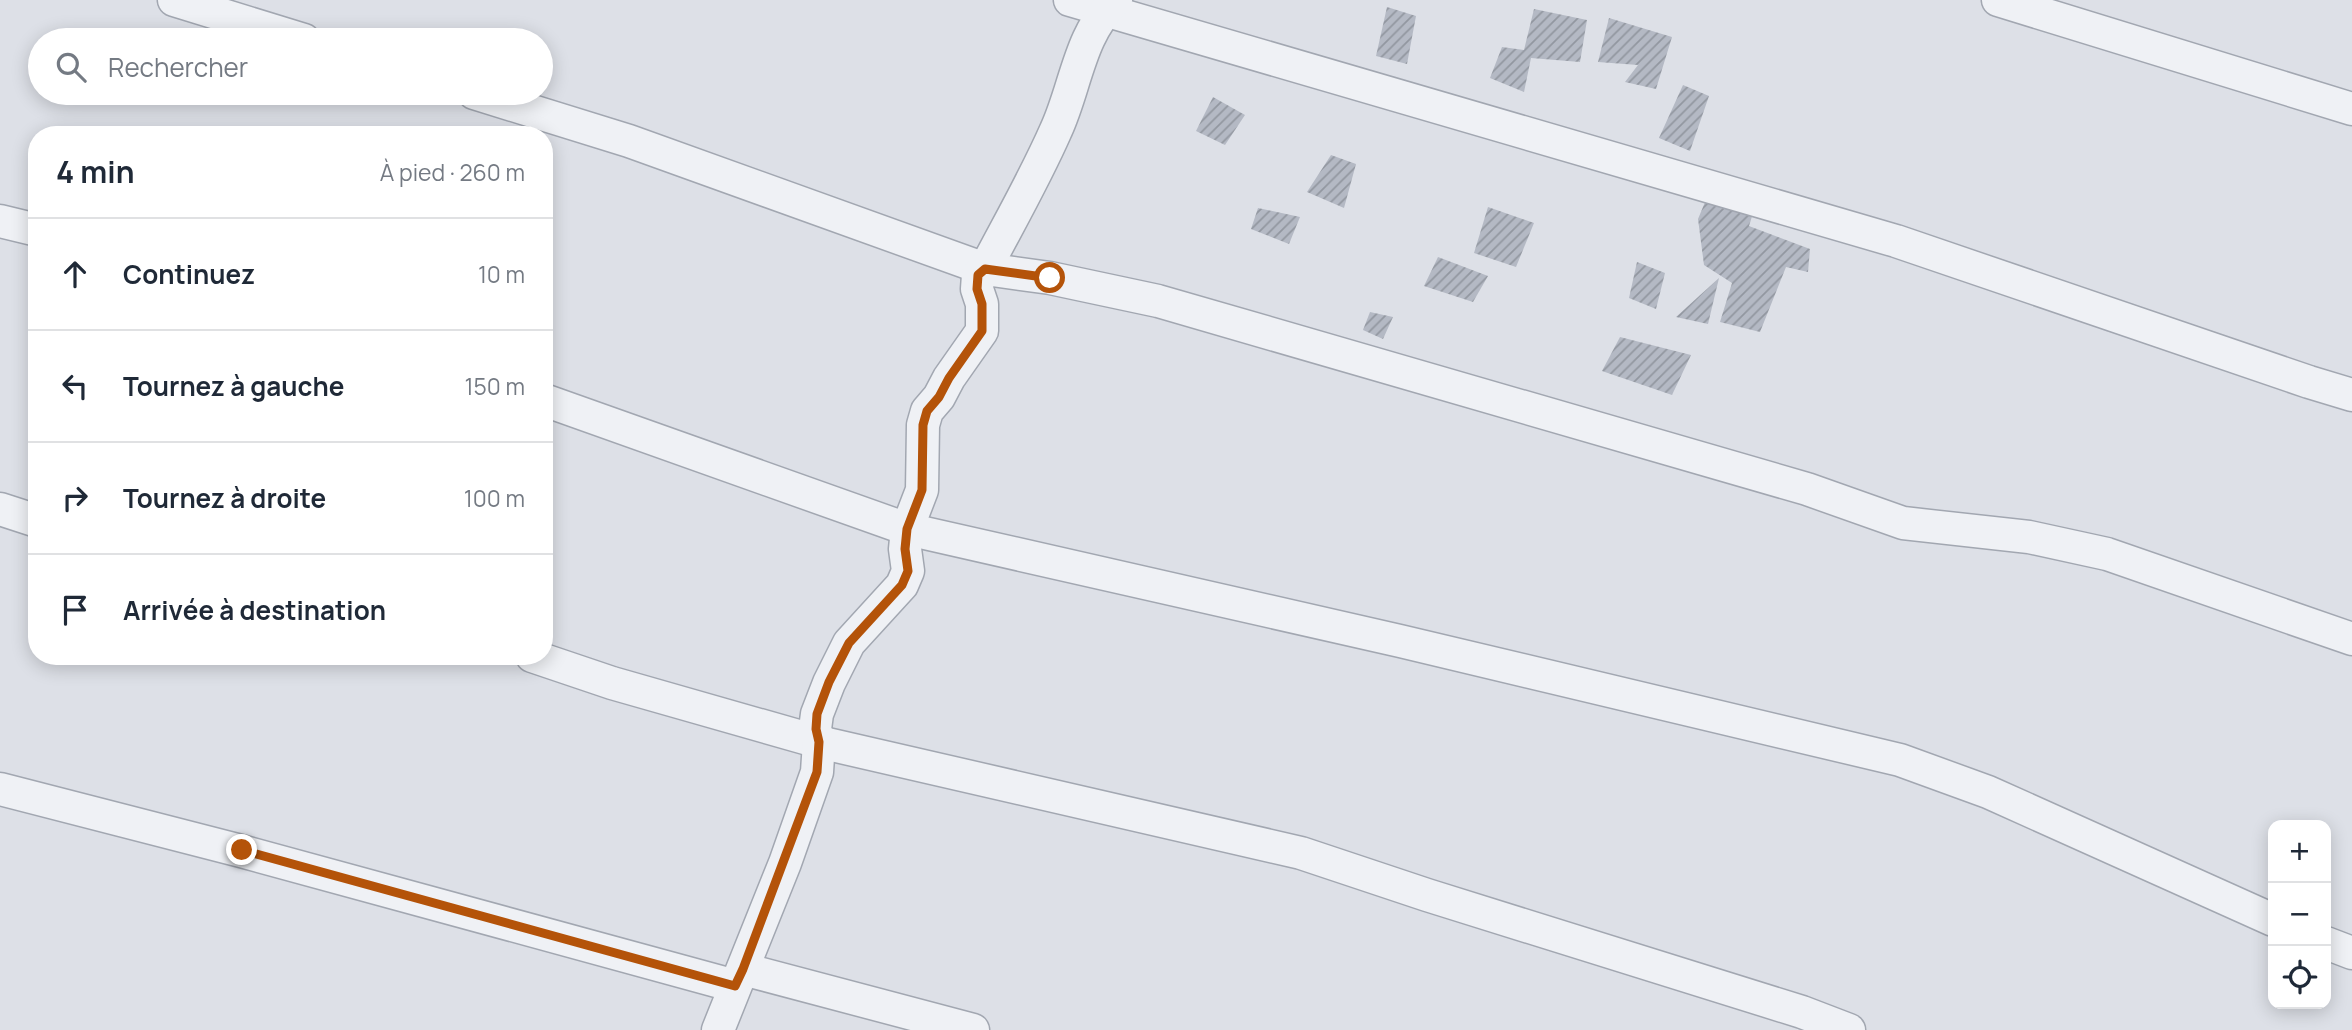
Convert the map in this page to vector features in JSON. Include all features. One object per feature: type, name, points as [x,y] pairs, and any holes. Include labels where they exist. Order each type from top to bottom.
[{"type":"street","points":[[174,0],[265,28]]},
{"type":"street","points":[[1070,0],[1110,6],[1896,241],[2308,382],[2352,394]]},
{"type":"street","points":[[1998,0],[2352,109]]},
{"type":"street","points":[[718,1030],[817,772],[817,714],[841,656],[849,643],[902,585],[908,571],[905,549],[907,529],[922,490],[921,438],[927,411],[982,331],[982,304],[976,281],[978,275],[985,269],[1057,129],[1077,66],[1110,6]]},
{"type":"street","points":[[513,105],[629,141],[985,269],[1050,278],[1158,301],[1807,489],[1903,523],[2029,537],[2107,554],[2352,639]]},
{"type":"street","points":[[0,221],[28,228]]},
{"type":"street","points":[[553,403],[907,529],[1400,641],[1900,760],[1988,792],[2268,918]]},
{"type":"street","points":[[0,509],[28,518]]},
{"type":"street","points":[[553,663],[612,683],[819,742],[1301,853],[1802,1012],[1849,1030]]},
{"type":"street","points":[[0,789],[739,977],[973,1030]]},
{"type":"street","points":[[2331,945],[2352,953]]},
{"type":"building","points":[[1387,7],[1416,16],[1407,64],[1376,56]]},
{"type":"building","points":[[1534,9],[1587,20],[1580,62],[1531,58],[1524,92],[1490,78],[1502,47],[1524,50]]},
{"type":"building","points":[[1609,18],[1672,37],[1656,89],[1625,82],[1638,65],[1598,62]]},
{"type":"building","points":[[1683,85],[1709,96],[1690,151],[1659,138]]},
{"type":"building","points":[[1213,97],[1245,115],[1225,145],[1196,131]]},
{"type":"building","points":[[1331,155],[1356,164],[1344,208],[1307,192]]},
{"type":"building","points":[[1708,195],[1754,210],[1749,226],[1810,249],[1808,272],[1786,267],[1760,332],[1720,322],[1732,283],[1704,265],[1698,219]]},
{"type":"building","points":[[1488,207],[1534,223],[1516,267],[1474,253]]},
{"type":"building","points":[[1258,208],[1300,217],[1289,244],[1251,229]]},
{"type":"building","points":[[1438,257],[1488,276],[1473,302],[1424,286]]},
{"type":"building","points":[[1637,262],[1665,273],[1656,309],[1629,298]]},
{"type":"building","points":[[1719,278],[1708,324],[1676,317]]},
{"type":"building","points":[[1370,312],[1393,317],[1383,339],[1363,330]]},
{"type":"building","points":[[1620,337],[1691,355],[1672,395],[1602,371]]},
{"type":"route","points":[[242,850],[735,986],[785,863],[817,772],[817,714],[829,682],[849,643],[902,585],[908,571],[905,549],[907,529],[922,490],[923,425],[927,411],[982,331],[982,304],[976,281],[978,275],[985,269],[1050,278]]}]
